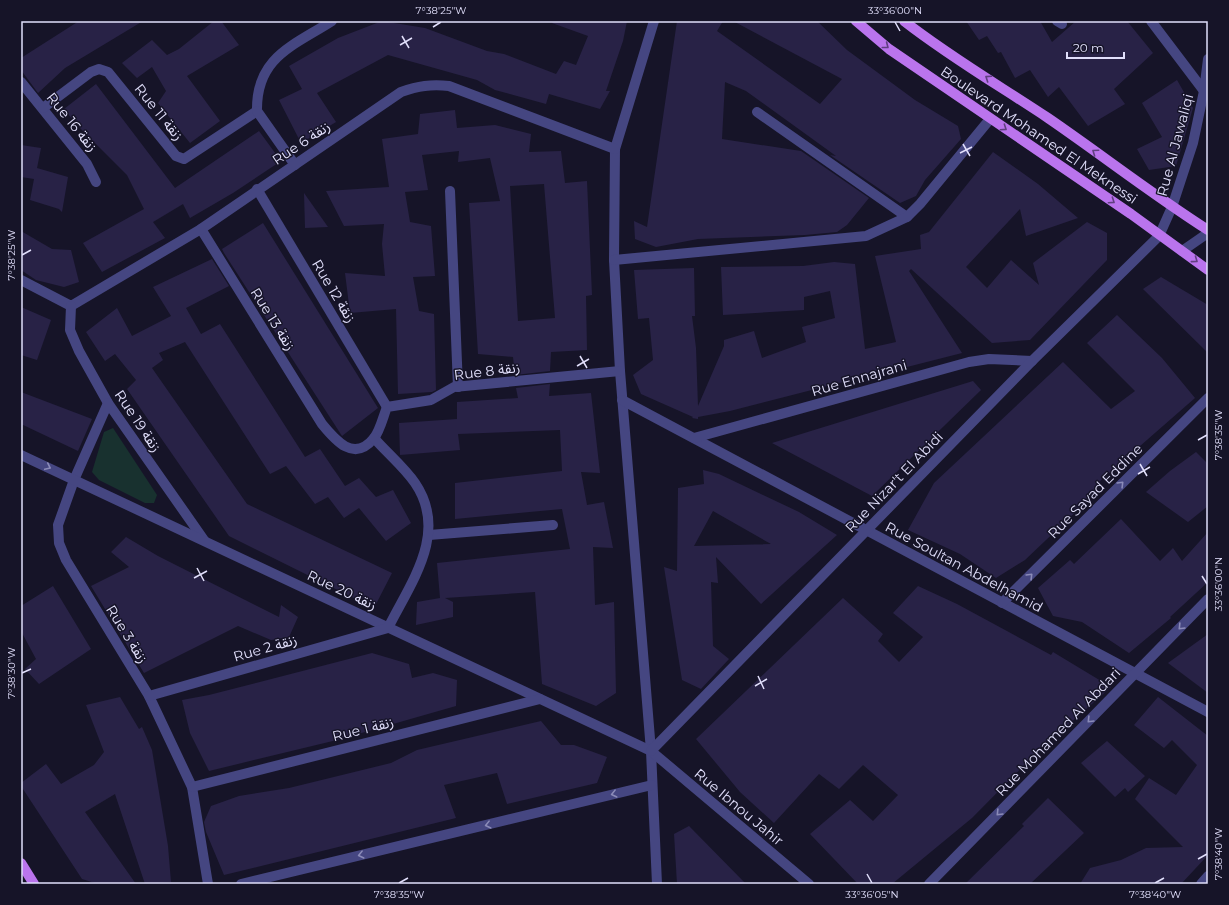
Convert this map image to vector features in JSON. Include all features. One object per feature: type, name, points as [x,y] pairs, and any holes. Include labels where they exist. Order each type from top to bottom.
[{"type":"main road","name":"Boulevard Mohamed El Meknessi","points":[[856,21],[889,49],[1131,214],[1159,236],[1208,270]]},
{"type":"main road","name":"Boulevard Mohamed El Meknessi","points":[[904,21],[931,42],[1049,119],[1172,207],[1208,230]]},
{"type":"main road","points":[[21,863],[34,884]]},
{"type":"street","points":[[295,165],[257,111],[257,95],[262,75],[281,53],[332,21]]},
{"type":"street","points":[[654,21],[615,149],[614,260],[622,400],[651,751],[657,884]]},
{"type":"street","points":[[1151,21],[1204,92]]},
{"type":"street","name":"Rue Al Jawaliqi","points":[[1159,236],[1172,207],[1193,143],[1204,92],[1208,59]]},
{"type":"street","name":"Rue 11 زنقة","points":[[43,108],[91,72],[103,70],[108,72],[176,156],[184,158],[257,111]]},
{"type":"street","name":"Rue 16 زنقة","points":[[21,82],[87,164],[96,182]]},
{"type":"street","name":"Rue 6 زنقة","points":[[70,306],[201,229],[401,92],[418,86],[432,84],[449,86],[615,149]]},
{"type":"street","points":[[757,112],[907,217]]},
{"type":"street","points":[[614,260],[866,236],[907,217],[920,204],[990,119]]},
{"type":"street","name":"Rue 12 زنقة","points":[[258,189],[387,407]]},
{"type":"street","points":[[450,191],[458,387]]},
{"type":"street","name":"Rue 13 زنقة","points":[[201,229],[322,424],[339,443],[347,448],[355,449],[364,447],[374,438]]},
{"type":"street","points":[[1182,251],[1208,233]]},
{"type":"street","name":"Rue Nizar't El Abidi","points":[[651,751],[1032,361],[1159,236]]},
{"type":"street","points":[[21,280],[70,306]]},
{"type":"street","name":"Rue 19 زنقة","points":[[70,306],[70,330],[79,351],[108,403],[206,542]]},
{"type":"street","name":"Rue Ennajrani","points":[[694,438],[969,362],[989,359],[1032,361]]},
{"type":"street","name":"Rue 8 زنقة","points":[[387,407],[431,400],[448,390],[458,387],[620,372]]},
{"type":"street","name":"Rue Sayad Eddine","points":[[1002,603],[1208,398]]},
{"type":"street","name":"Rue Soultan Abdelhamid","points":[[622,400],[1208,712]]},
{"type":"street","name":"Rue 3 زنقة","points":[[108,403],[74,480],[58,525],[59,543],[66,560],[149,696],[192,787],[208,884]]},
{"type":"street","points":[[387,407],[374,438],[415,484],[427,509],[429,535],[425,553],[388,628]]},
{"type":"street","name":"Rue 20 زنقة","points":[[21,455],[651,751]]},
{"type":"street","points":[[429,535],[553,525]]},
{"type":"street","name":"Rue Mohamed Al Abdari","points":[[929,884],[1208,599]]},
{"type":"street","name":"Rue 2 زنقة","points":[[149,696],[388,628]]},
{"type":"street","name":"Rue 1 زنقة","points":[[192,787],[540,699]]},
{"type":"street","name":"Rue Ibnou Jahir","points":[[651,751],[809,884]]},
{"type":"street","points":[[241,884],[652,785]]},
{"type":"street","points":[[1201,884],[1208,876]]},
{"type":"green space","points":[[113,428],[157,495],[154,503],[145,503],[99,480],[92,472],[104,432]]},
{"type":"building","points":[[79,21],[143,21],[65,68],[38,93],[21,70],[21,58]]},
{"type":"building","points":[[214,21],[221,21],[239,45],[187,76],[220,121],[190,143],[158,103],[166,91],[152,67],[137,78],[122,63],[152,40],[167,55],[179,49]]},
{"type":"building","points":[[382,21],[425,28],[487,51],[504,54],[556,74],[564,61],[576,65],[588,36],[552,23],[553,21],[627,21],[623,41],[606,91],[610,91],[600,109],[549,94],[546,104],[495,90],[477,80],[388,55],[317,93],[336,122],[301,143],[279,100],[302,89],[289,66],[338,38]]},
{"type":"building","points":[[677,21],[723,21],[717,31],[820,104],[842,79],[733,21],[817,21],[847,50],[915,100],[958,126],[961,139],[925,180],[916,196],[900,203],[830,155],[836,156],[746,91],[725,82],[722,139],[801,151],[869,198],[847,225],[837,232],[805,235],[698,239],[656,247],[635,239],[634,221],[647,227]]},
{"type":"building","points":[[966,21],[1040,21],[1052,42],[1076,21],[1127,21],[1153,53],[1114,89],[1125,104],[1088,126],[1059,87],[1048,97],[1030,70],[1015,78],[1001,52],[998,53],[987,36],[979,40]]},
{"type":"building","points":[[1177,80],[1193,108],[1176,166],[1149,170],[1137,149],[1162,137],[1142,103]]},
{"type":"building","points":[[96,84],[175,188],[259,131],[281,161],[233,193],[190,218],[183,204],[153,222],[165,238],[102,272],[83,243],[144,209],[127,175],[77,125],[64,109]]},
{"type":"building","points":[[455,110],[457,128],[495,125],[531,134],[529,152],[561,151],[565,183],[587,181],[592,295],[586,296],[587,350],[551,352],[550,371],[515,375],[513,357],[478,354],[469,203],[500,201],[490,158],[458,162],[459,151],[422,155],[428,190],[405,192],[410,222],[431,226],[435,276],[413,277],[419,311],[434,314],[436,390],[432,392],[398,394],[396,309],[350,313],[345,273],[385,276],[382,244],[384,224],[344,226],[326,191],[389,187],[382,139],[418,134],[420,114]],"holes":[[[544,184],[555,318],[518,321],[510,186]]]},
{"type":"building","points":[[21,145],[41,148],[37,168],[68,177],[62,212],[59,209],[30,200],[34,179],[21,177]]},
{"type":"building","points":[[993,152],[1038,184],[1078,218],[1026,236],[1020,209],[966,267],[987,288],[1011,260],[1039,285],[1033,263],[1087,222],[1107,233],[1107,260],[1030,340],[992,343],[911,269],[909,271],[962,353],[907,367],[882,369],[843,382],[730,411],[698,417],[698,419],[692,418],[693,417],[641,394],[633,375],[653,360],[649,318],[638,319],[634,270],[694,268],[695,316],[692,316],[696,348],[698,406],[724,346],[724,340],[754,331],[762,358],[806,342],[802,327],[835,318],[830,291],[804,297],[804,310],[723,315],[721,267],[803,266],[834,262],[855,264],[865,349],[896,342],[875,256],[921,249],[920,235],[929,232]]},
{"type":"building","points":[[304,193],[328,227],[305,228]]},
{"type":"building","points":[[263,223],[378,408],[342,436],[222,249]]},
{"type":"building","points":[[21,231],[52,249],[71,250],[79,282],[64,287],[36,280],[21,270]]},
{"type":"building","points":[[212,259],[229,286],[186,308],[201,334],[220,324],[305,457],[320,449],[345,486],[359,478],[376,497],[393,490],[411,523],[386,541],[359,508],[344,518],[328,497],[315,504],[286,466],[270,474],[185,342],[159,353],[163,360],[152,368],[247,504],[392,573],[374,608],[229,536],[127,389],[136,380],[115,354],[105,361],[86,332],[117,308],[132,336],[171,316],[153,287]]},
{"type":"building","points":[[1161,277],[1208,305],[1208,353],[1143,289]]},
{"type":"building","points":[[21,307],[51,320],[37,360],[21,355]]},
{"type":"building","points":[[1117,315],[1162,358],[1195,398],[1100,481],[1086,502],[1025,560],[996,578],[960,554],[908,530],[934,483],[1063,362],[1111,409],[1135,391],[1087,343]]},
{"type":"building","points":[[973,381],[981,390],[872,496],[772,443]]},
{"type":"building","points":[[550,384],[549,396],[591,393],[600,473],[581,472],[587,505],[604,502],[613,548],[593,547],[595,605],[614,602],[616,693],[596,706],[542,684],[535,592],[445,598],[453,602],[453,617],[416,625],[417,602],[440,598],[437,563],[570,549],[562,509],[455,519],[455,483],[562,471],[560,430],[458,434],[460,450],[400,455],[399,423],[457,419],[457,402],[518,398],[516,388]]},
{"type":"building","points":[[21,392],[92,419],[78,451],[21,424]]},
{"type":"building","points":[[1196,452],[1208,464],[1208,506],[1188,522],[1146,492],[1170,471]]},
{"type":"building","points":[[703,470],[719,474],[799,512],[837,535],[761,604],[716,557],[718,583],[711,582],[713,646],[729,659],[701,689],[682,680],[664,567],[677,571],[678,488],[704,484]],"holes":[[[713,511],[771,544],[694,546]]]},
{"type":"building","points":[[1121,519],[1160,561],[1173,548],[1182,561],[1208,532],[1208,582],[1170,617],[1171,618],[1129,653],[1082,622],[1053,616],[1038,588],[1070,560],[1074,564]]},
{"type":"building","points":[[126,537],[158,556],[279,617],[281,605],[298,617],[289,637],[271,640],[238,626],[144,673],[91,586],[129,567],[111,552]]},
{"type":"building","points":[[53,586],[91,649],[39,684],[25,669],[36,659],[21,631],[21,606]]},
{"type":"building","points":[[918,586],[957,604],[1051,655],[1053,652],[1111,687],[1058,734],[1057,732],[972,818],[892,884],[858,884],[810,834],[850,800],[873,821],[898,795],[863,765],[839,789],[819,774],[774,823],[740,792],[696,739],[843,598],[883,634],[878,641],[899,662],[923,637],[893,613]]},
{"type":"building","points":[[1208,634],[1208,693],[1168,663]]},
{"type":"building","points":[[372,653],[409,664],[412,678],[433,673],[457,680],[456,706],[337,740],[209,771],[190,733],[182,700],[209,695]]},
{"type":"building","points":[[120,697],[139,729],[142,727],[152,750],[168,846],[171,882],[145,884],[115,794],[85,812],[136,884],[98,884],[82,879],[21,786],[21,783],[46,764],[61,784],[94,765],[104,752],[86,705]]},
{"type":"building","points":[[1158,697],[1208,736],[1208,855],[1181,884],[1080,884],[1090,868],[1121,860],[1146,848],[1183,847],[1135,799],[1149,778],[1176,795],[1197,765],[1172,740],[1164,748],[1134,725]]},
{"type":"building","points":[[541,721],[561,745],[574,745],[607,757],[597,783],[507,804],[497,773],[444,785],[456,818],[224,875],[206,832],[204,822],[211,806],[239,796],[289,788],[391,763],[417,750]]},
{"type":"building","points":[[1107,741],[1145,776],[1128,792],[1125,788],[1115,797],[1081,763]]},
{"type":"building","points":[[1048,798],[1084,833],[1030,884],[965,884],[1024,826],[1022,824]]},
{"type":"building","points":[[689,826],[746,884],[677,884],[674,834]]}]
